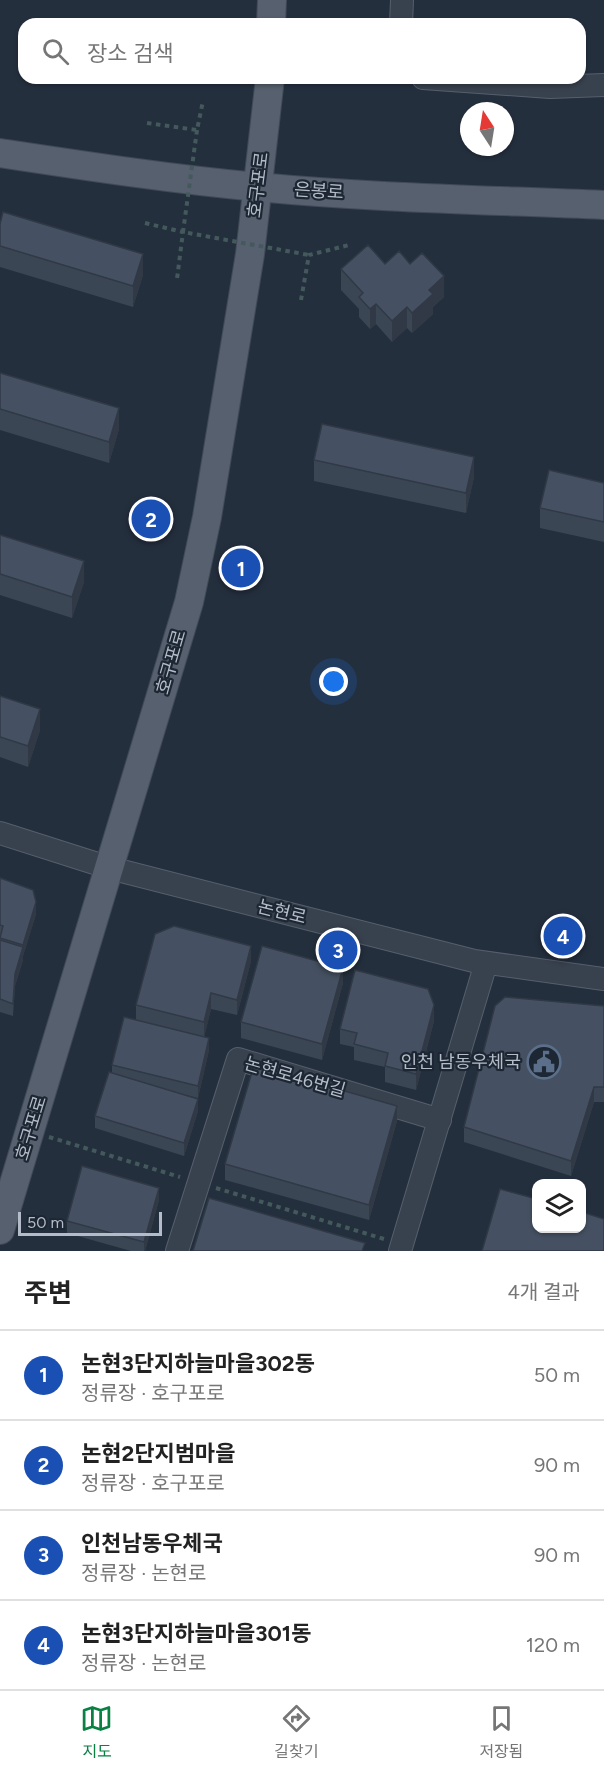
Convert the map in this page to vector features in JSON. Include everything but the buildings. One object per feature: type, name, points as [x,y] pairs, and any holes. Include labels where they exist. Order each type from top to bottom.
[{"type":"main road","points":[[271,18],[272,0]]},
{"type":"main road","name":"호구포로","points":[[0,1230],[189,602],[207,517],[259,188],[269,84]]},
{"type":"main road","name":"은봉로","points":[[0,153],[123,172],[259,188],[604,205]]},
{"type":"street","points":[[401,18],[402,0]]},
{"type":"street","points":[[508,84],[550,87],[604,85]]},
{"type":"street","name":"논현로","points":[[0,832],[110,868],[486,963],[604,979]]},
{"type":"street","points":[[400,1251],[486,963]]},
{"type":"street","name":"논현로46번길","points":[[177,1251],[238,1059],[440,1120]]},
{"type":"path","points":[[177,279],[203,101]]},
{"type":"path","points":[[147,123],[197,130]]},
{"type":"path","points":[[145,224],[309,255],[349,245]]},
{"type":"path","points":[[301,300],[309,255]]},
{"type":"place","name":"논현2단지범마을","points":[[151,519]]},
{"type":"place","name":"논현3단지하늘마을302동","points":[[241,568]]},
{"type":"place","name":"논현3단지하늘마을301동","points":[[563,936]]},
{"type":"place","name":"인천남동우체국","points":[[338,950]]},
{"type":"place","name":"인천 남동우체국","points":[[544,1062]]}]
